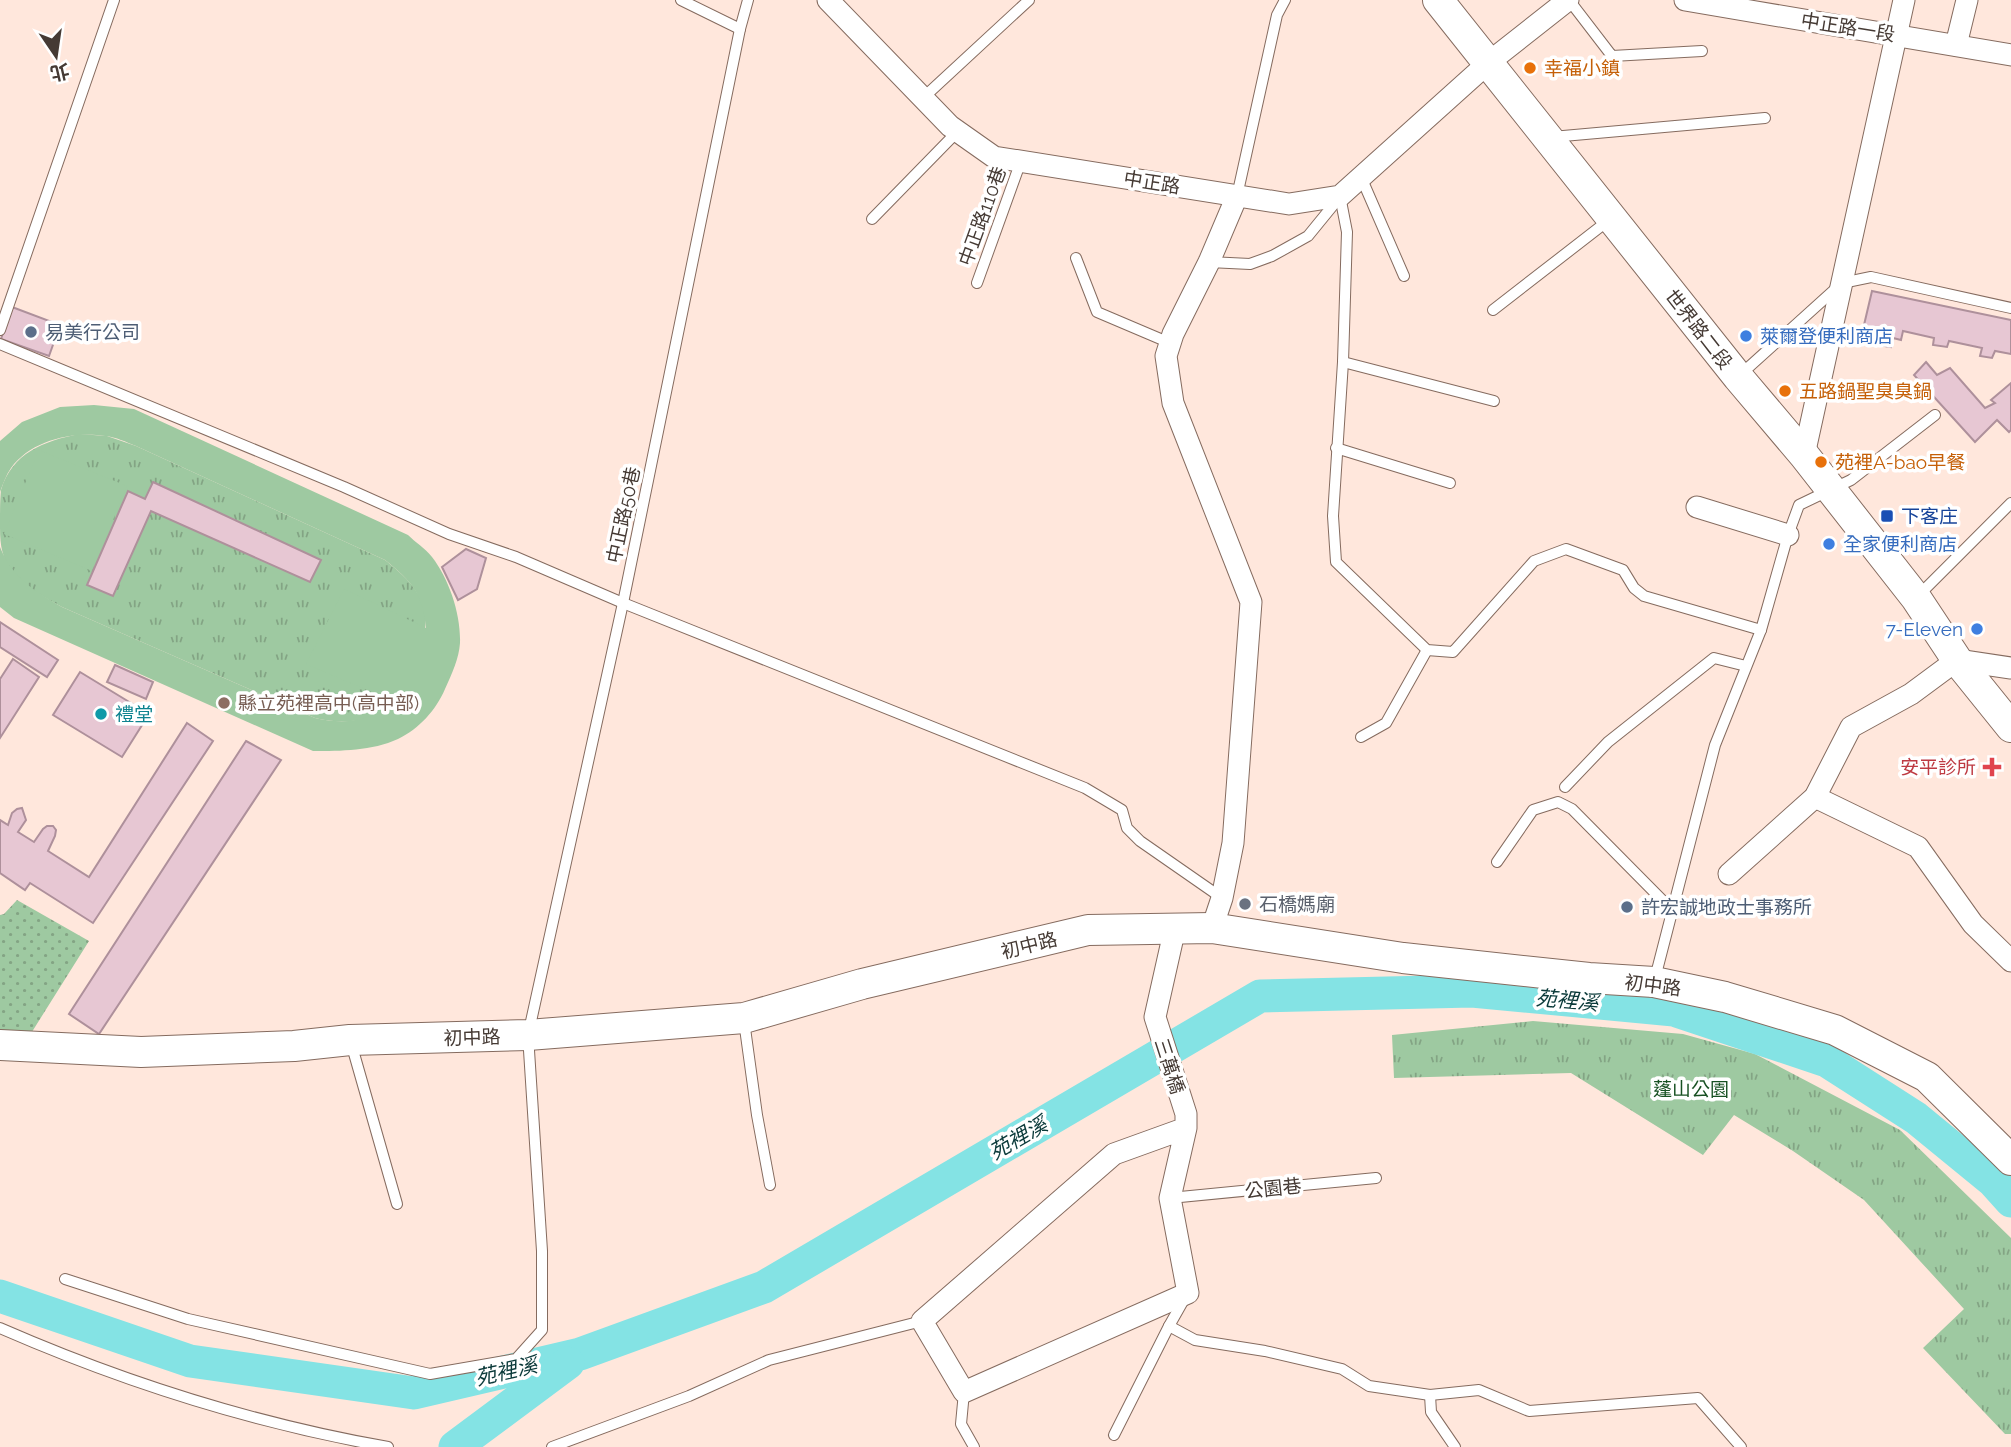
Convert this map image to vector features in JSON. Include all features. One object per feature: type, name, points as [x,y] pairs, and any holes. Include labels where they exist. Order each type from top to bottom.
[{"type":"street","name":"中正路","points":[[828,0],[923,98],[958,131],[994,157],[1289,204],[1340,196]]},
{"type":"street","name":"世界路二段","points":[[1437,0],[1738,377],[1804,455],[1916,598],[1957,660],[2011,727]]},
{"type":"street","points":[[1340,196],[1488,63],[1568,0]]},
{"type":"street","name":"中正路一段","points":[[1685,0],[1720,3],[2011,55]]},
{"type":"street","points":[[1804,455],[1905,0]]},
{"type":"street","points":[[1956,46],[1967,0]]},
{"type":"street","points":[[1212,928],[1222,898],[1233,843],[1251,602],[1173,403],[1167,356],[1170,343],[1237,196]]},
{"type":"street","points":[[1697,507],[1788,535]]},
{"type":"street","points":[[1730,874],[1815,797],[1851,727],[1911,694],[1957,660],[2011,668]]},
{"type":"street","points":[[1815,797],[1918,847],[1973,924],[2011,961]]},
{"type":"street","name":"三萬橋","points":[[1175,928],[1155,1017],[1186,1121]]},
{"type":"street","name":"初中路","points":[[0,1045],[141,1052],[294,1046],[350,1040],[528,1035],[744,1018],[862,984],[1088,930],[1212,928],[1403,958],[1589,978],[1654,982],[1725,997],[1835,1030],[1927,1077],[2011,1160]]},
{"type":"street","points":[[1186,1121],[1170,1198],[1188,1293],[964,1392],[922,1321],[1114,1154],[1186,1121]]},
{"type":"lane","points":[[0,330],[114,0]]},
{"type":"lane","points":[[681,0],[740,29]]},
{"type":"lane","name":"中正路50巷","points":[[65,1279],[188,1319],[430,1374],[516,1359],[542,1330],[542,1251],[528,1035],[623,603],[748,0]]},
{"type":"lane","points":[[923,98],[1029,0]]},
{"type":"lane","points":[[1237,196],[1277,15],[1285,0]]},
{"type":"lane","points":[[1568,0],[1612,56],[1702,51]]},
{"type":"lane","points":[[1547,137],[1765,118]]},
{"type":"lane","points":[[872,219],[958,131]]},
{"type":"lane","name":"中正路110巷","points":[[976,284],[1021,161]]},
{"type":"lane","points":[[1361,177],[1404,276]]},
{"type":"lane","points":[[1209,262],[1250,264],[1272,256],[1308,236],[1340,196]]},
{"type":"lane","points":[[1340,196],[1347,232],[1343,362],[1333,516],[1336,562],[1427,650],[1454,652],[1534,561],[1566,549],[1623,570],[1634,588],[1644,596],[1761,630]]},
{"type":"lane","points":[[1493,310],[1611,218]]},
{"type":"lane","points":[[1076,257],[1097,312],[1170,343]]},
{"type":"lane","points":[[1738,377],[1842,283],[1871,276],[2011,308]]},
{"type":"lane","points":[[0,344],[332,481],[449,534],[516,557],[623,603],[1085,788],[1122,810],[1127,828],[1140,841],[1222,898]]},
{"type":"lane","points":[[1343,362],[1494,401]]},
{"type":"lane","points":[[1654,982],[1716,745],[1761,630],[1799,505],[1851,480],[1935,415]]},
{"type":"lane","points":[[1336,448],[1450,483]]},
{"type":"lane","points":[[1916,598],[2011,503]]},
{"type":"lane","points":[[1361,737],[1386,723],[1427,650]]},
{"type":"lane","points":[[1565,787],[1608,741],[1714,658],[1746,666]]},
{"type":"lane","points":[[1497,862],[1533,810],[1558,802],[1572,808],[1673,911]]},
{"type":"lane","points":[[744,1018],[770,1185]]},
{"type":"lane","points":[[350,1040],[397,1204]]},
{"type":"lane","name":"公園巷","points":[[1170,1198],[1376,1178]]},
{"type":"lane","points":[[1114,1435],[1188,1293]]},
{"type":"lane","points":[[552,1447],[689,1396],[769,1360],[922,1321]]},
{"type":"lane","points":[[1169,1326],[1195,1340],[1265,1351],[1342,1369],[1369,1386],[1430,1395],[1479,1390],[1529,1411],[1698,1398],[1741,1447]]},
{"type":"lane","points":[[0,1328],[78,1362],[207,1406],[388,1447]]},
{"type":"lane","points":[[964,1392],[961,1424],[974,1447]]},
{"type":"lane","points":[[1430,1395],[1431,1412],[1455,1447]]},
{"type":"green space","points":[[94,405],[134,409],[408,535],[426,551],[444,576],[453,597],[460,643],[448,683],[426,718],[406,735],[378,746],[356,750],[313,751],[14,618],[0,607],[0,547],[11,567],[25,582],[62,607],[315,718],[357,720],[376,714],[395,702],[306,664],[344,589],[426,628],[419,597],[402,575],[385,560],[136,446],[109,437],[80,435],[41,444],[19,458],[11,468],[0,492],[0,441],[22,422],[60,407]]},
{"type":"green space","points":[[79,434],[107,436],[136,446],[391,565],[418,594],[426,623],[404,687],[396,701],[388,709],[369,718],[336,721],[315,718],[62,607],[21,581],[10,569],[2,552],[0,506],[1,490],[6,477],[21,458],[31,451],[54,440]]},
{"type":"green space","points":[[39,450],[127,486],[92,571],[4,534]]},
{"type":"green space","points":[[17,900],[89,941],[30,1035],[0,1032],[0,915]]},
{"type":"green space","name":"蓬山公園","points":[[1533,1021],[1683,1034],[1755,1054],[1900,1130],[2011,1238],[2011,1434],[2005,1434],[1923,1348],[1964,1309],[1864,1200],[1793,1151],[1734,1115],[1703,1155],[1571,1073],[1394,1078],[1392,1035]]},
{"type":"building","points":[[1872,291],[2011,320],[2011,354],[1995,351],[1992,358],[1980,356],[1982,348],[1949,341],[1947,347],[1933,345],[1934,338],[1903,331],[1901,340],[1893,338],[1891,347],[1860,342]]},
{"type":"building","name":"易美行公司","points":[[12,307],[60,325],[49,356],[1,339]]},
{"type":"building","points":[[1926,362],[1937,375],[1950,368],[1985,408],[1995,403],[1991,400],[2011,383],[2011,430],[2009,432],[1997,420],[1975,442],[1914,375]]},
{"type":"building","points":[[153,482],[321,560],[310,582],[151,511],[113,596],[87,585],[128,491],[145,499]]},
{"type":"building","points":[[466,549],[486,558],[477,589],[458,600],[442,567]]},
{"type":"building","points":[[0,622],[58,660],[47,677],[0,647]]},
{"type":"building","points":[[13,659],[39,677],[0,738],[0,679]]},
{"type":"building","points":[[115,665],[153,682],[146,699],[107,682]]},
{"type":"building","name":"禮堂","points":[[80,672],[149,714],[122,757],[53,715]]},
{"type":"building","points":[[187,723],[213,741],[93,923],[30,883],[25,890],[0,873],[0,820],[8,825],[12,813],[22,808],[26,820],[18,832],[34,842],[43,829],[53,826],[56,830],[55,836],[48,851],[89,877]]},
{"type":"building","points":[[246,741],[281,760],[99,1034],[69,1014]]},
{"type":"waterway","name":"苑裡溪","points":[[0,1296],[190,1361],[414,1393],[580,1354],[764,1287],[1260,996],[1472,991],[1674,1010],[1827,1061],[1916,1118],[1993,1181],[2011,1201]]},
{"type":"waterway","points":[[455,1447],[568,1363]]},
{"type":"place","name":"幸福小鎮","points":[[1530,68]]},
{"type":"place","name":"易美行公司","points":[[31,332]]},
{"type":"place","name":"萊爾登便利商店","points":[[1746,336]]},
{"type":"place","name":"五路鍋聖臭臭鍋","points":[[1785,391]]},
{"type":"place","name":"苑裡A-bao早餐","points":[[1821,462]]},
{"type":"place","name":"下客庄","points":[[1887,516]]},
{"type":"place","name":"全家便利商店","points":[[1829,544]]},
{"type":"place","name":"7-Eleven","points":[[1977,629]]},
{"type":"place","name":"縣立苑裡高中(高中部)","points":[[224,703]]},
{"type":"place","name":"禮堂","points":[[101,714]]},
{"type":"place","name":"安平診所","points":[[1992,767]]},
{"type":"place","name":"石橋媽廟","points":[[1245,904]]},
{"type":"place","name":"許宏誠地政士事務所","points":[[1627,907]]}]
